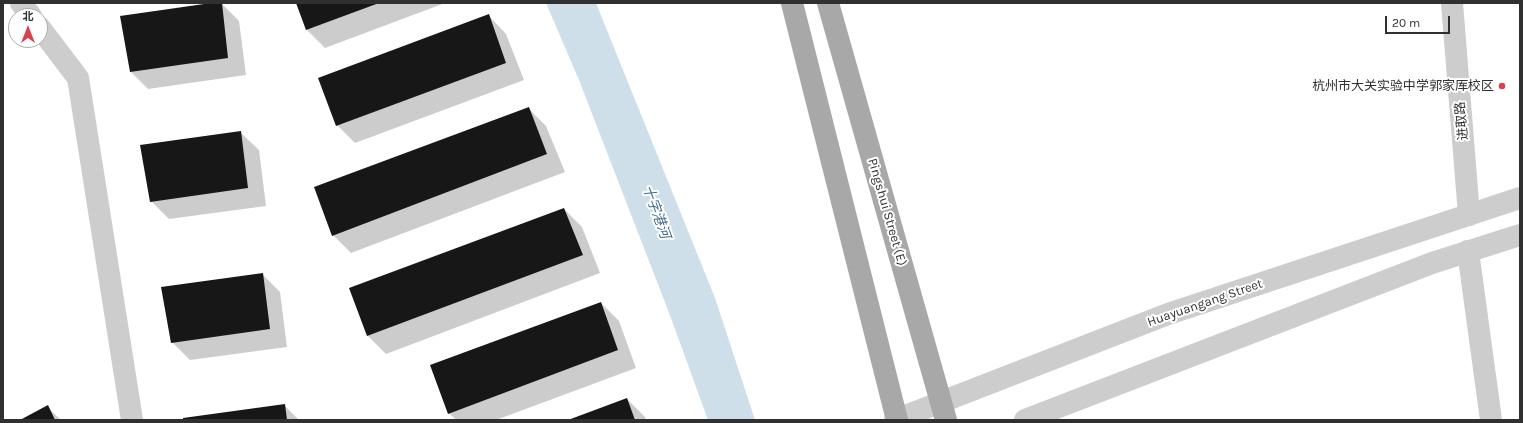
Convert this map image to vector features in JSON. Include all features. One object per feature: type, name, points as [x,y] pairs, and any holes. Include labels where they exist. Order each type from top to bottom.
[{"type":"main road","points":[[792,3],[896,420]]},
{"type":"main road","name":"Pingshui Street (E)","points":[[828,3],[943,411]]},
{"type":"street","name":"进取路","points":[[1452,3],[1469,215]]},
{"type":"street","points":[[48,39],[78,78],[132,420]]},
{"type":"street","name":"Huayuangang Street","points":[[896,420],[943,411],[1168,314],[1520,198]]},
{"type":"street","points":[[1025,420],[1424,266],[1520,235]]},
{"type":"street","points":[[1468,251],[1491,420]]},
{"type":"water","name":"十字港河","points":[[546,3],[596,3],[715,298],[755,420],[708,420],[671,318],[579,80]]},
{"type":"building","points":[[211,3],[222,3],[228,58],[130,72],[120,16]]},
{"type":"building","points":[[296,3],[379,3],[306,30]]},
{"type":"building","points":[[489,14],[506,63],[336,126],[318,78]]},
{"type":"building","points":[[529,107],[547,154],[332,236],[314,187]]},
{"type":"building","points":[[241,131],[248,188],[150,202],[140,145]]},
{"type":"building","points":[[564,208],[583,255],[367,336],[349,288]]},
{"type":"building","points":[[263,273],[270,329],[171,343],[161,287]]},
{"type":"building","points":[[601,302],[618,350],[448,414],[430,365]]},
{"type":"building","points":[[627,398],[635,420],[568,420]]},
{"type":"building","points":[[285,404],[287,420],[183,420],[183,418]]},
{"type":"building","points":[[48,405],[55,420],[20,420]]},
{"type":"place","name":"杭州市大关实验中学郭家厍校区","points":[[1502,86]]}]
